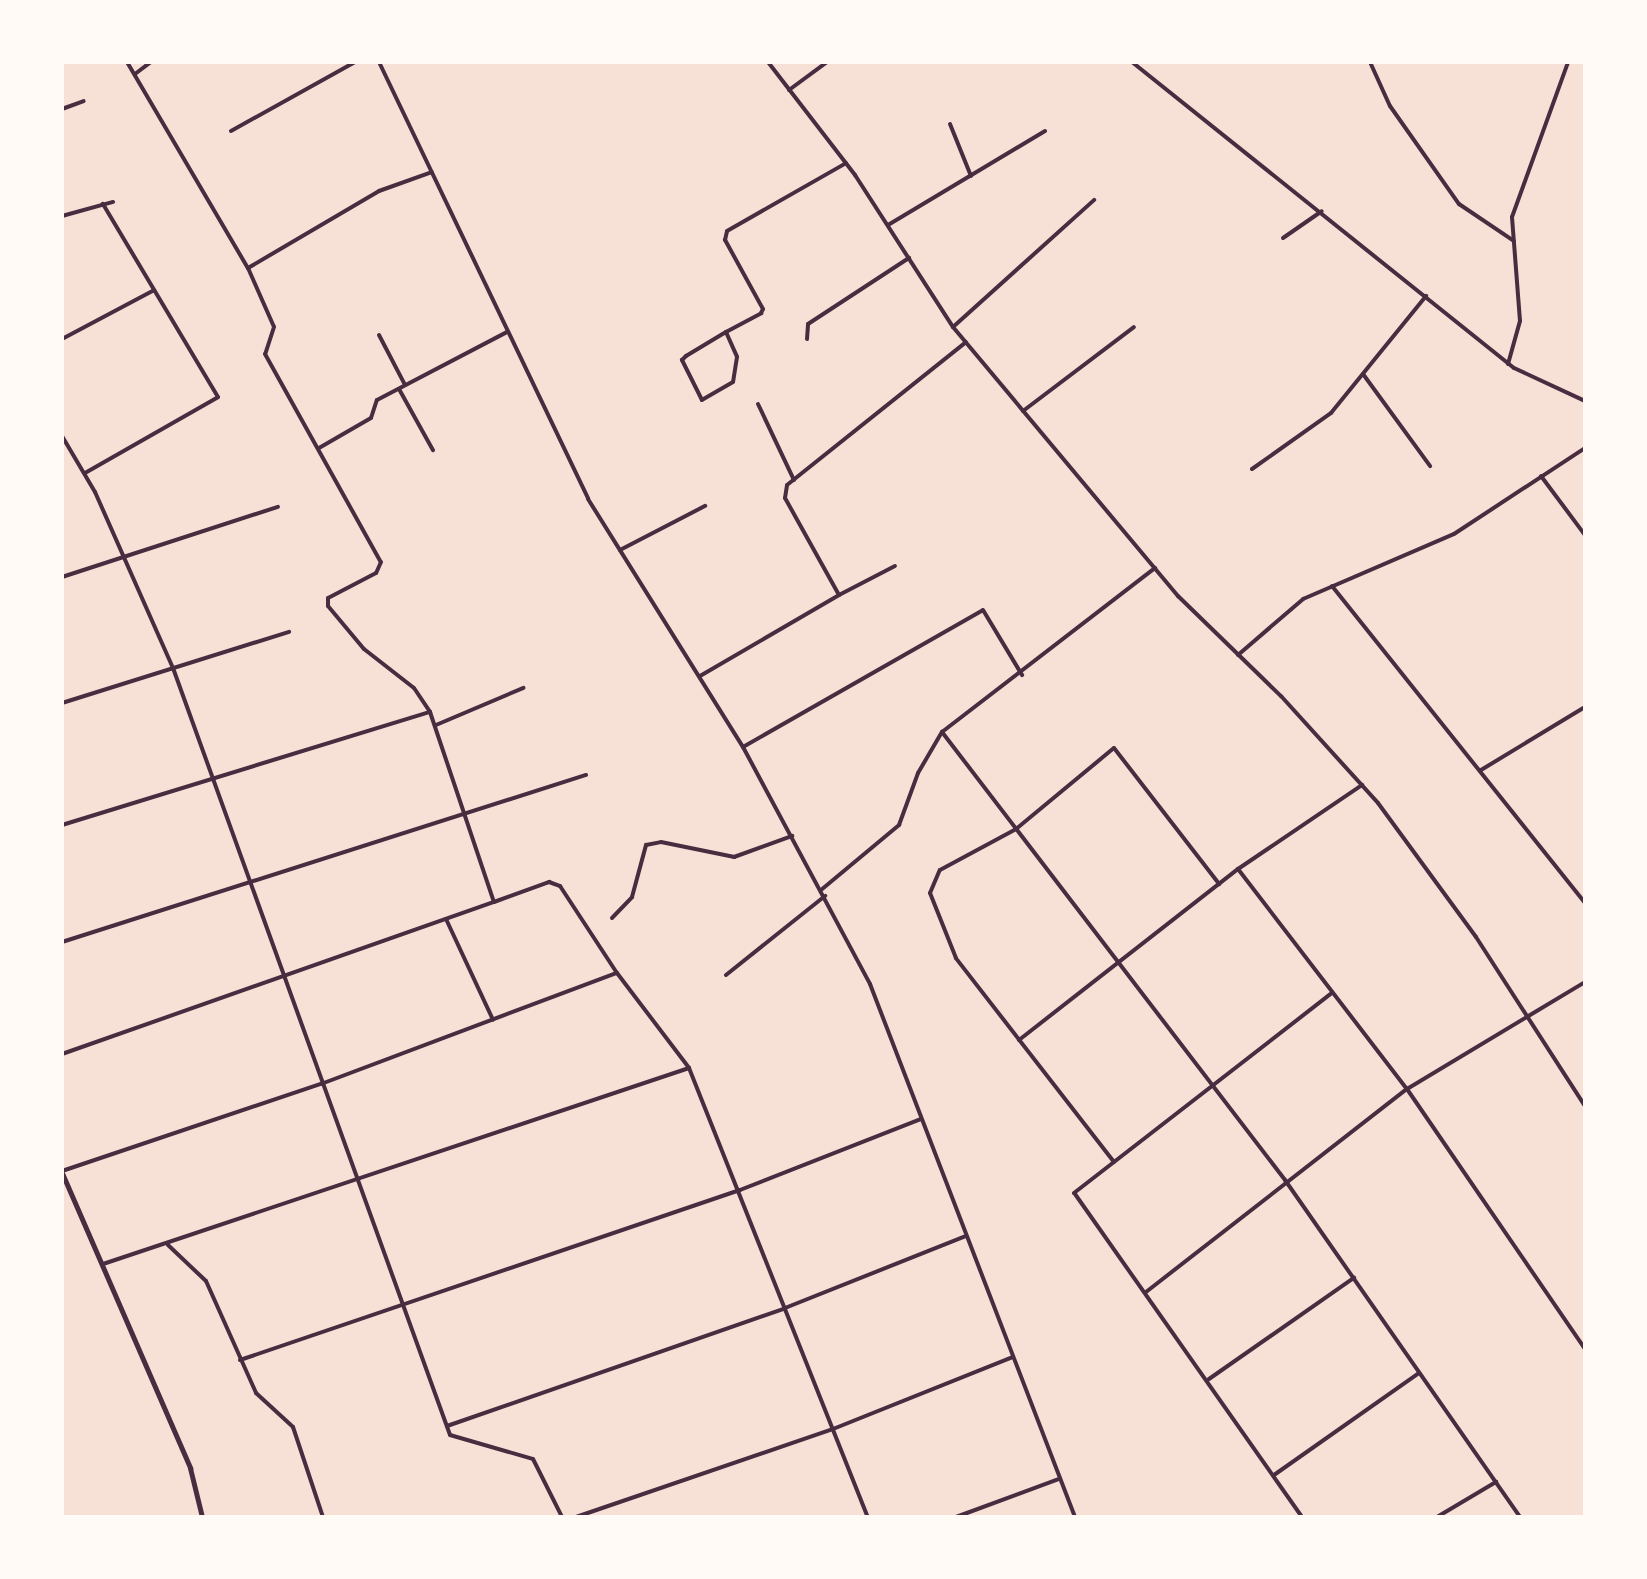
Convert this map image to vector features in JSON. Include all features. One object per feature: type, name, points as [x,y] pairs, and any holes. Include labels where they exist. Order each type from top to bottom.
[{"type":"main road","points":[[62,1172],[190,1468],[202,1517]]},
{"type":"street","points":[[127,62],[248,268],[274,327],[265,354],[381,562],[376,573],[328,598],[328,606],[364,649],[414,688],[430,712],[494,902]]},
{"type":"street","points":[[135,74],[151,62]]},
{"type":"street","points":[[231,131],[355,62]]},
{"type":"street","points":[[379,62],[588,499],[743,747],[870,984],[1075,1517]]},
{"type":"street","points":[[768,62],[846,163],[953,327],[1155,568],[1362,785],[1476,937],[1585,1106]]},
{"type":"street","points":[[789,90],[827,62]]},
{"type":"street","points":[[1132,62],[1322,211],[1508,364],[1585,401]]},
{"type":"street","points":[[1370,62],[1390,106],[1459,204],[1514,241]]},
{"type":"street","points":[[1508,364],[1520,321],[1512,217],[1568,62]]},
{"type":"street","points":[[62,109],[84,101]]},
{"type":"street","points":[[950,124],[971,176]]},
{"type":"street","points":[[888,225],[1045,131]]},
{"type":"street","points":[[726,332],[737,357],[733,382],[702,400],[682,360],[726,332],[761,313],[763,306],[725,240],[727,231],[846,163]]},
{"type":"street","points":[[248,268],[379,191],[432,172]]},
{"type":"street","points":[[953,327],[1094,200]]},
{"type":"street","points":[[62,216],[113,202]]},
{"type":"street","points":[[84,473],[218,397],[103,204]]},
{"type":"street","points":[[1283,238],[1322,211]]},
{"type":"street","points":[[807,339],[808,324],[909,258]]},
{"type":"street","points":[[62,339],[154,290]]},
{"type":"street","points":[[1252,469],[1331,413],[1426,296]]},
{"type":"street","points":[[1023,411],[1134,327]]},
{"type":"street","points":[[319,448],[371,418],[377,400],[507,332]]},
{"type":"street","points":[[379,335],[405,385]]},
{"type":"street","points":[[839,595],[785,498],[794,480],[966,342]]},
{"type":"street","points":[[1363,374],[1430,466]]},
{"type":"street","points":[[399,389],[433,450]]},
{"type":"street","points":[[758,404],[794,480]]},
{"type":"street","points":[[62,436],[84,473],[173,668],[450,1435],[533,1459],[562,1517]]},
{"type":"street","points":[[1238,655],[1303,599],[1454,534],[1585,448]]},
{"type":"street","points":[[1541,476],[1585,535]]},
{"type":"street","points":[[620,550],[705,506]]},
{"type":"street","points":[[62,577],[278,507]]},
{"type":"street","points":[[699,676],[895,566]]},
{"type":"street","points":[[821,890],[899,825],[918,773],[942,732],[1022,675],[1155,568]]},
{"type":"street","points":[[1332,585],[1585,903]]},
{"type":"street","points":[[743,747],[983,610],[1022,675]]},
{"type":"street","points":[[62,703],[289,632]]},
{"type":"street","points":[[436,725],[523,688]]},
{"type":"street","points":[[1481,770],[1585,707]]},
{"type":"street","points":[[62,825],[430,712]]},
{"type":"street","points":[[942,732],[1285,1180],[1520,1517]]},
{"type":"street","points":[[1114,1162],[956,958],[930,893],[940,870],[1016,829],[1114,748],[1219,884]]},
{"type":"street","points":[[62,942],[586,775]]},
{"type":"street","points":[[1019,1040],[1238,869],[1362,785]]},
{"type":"street","points":[[612,918],[632,897],[646,845],[661,842],[734,857],[792,836]]},
{"type":"street","points":[[1238,869],[1407,1089],[1585,1349]]},
{"type":"street","points":[[62,1054],[285,978],[549,882],[560,886],[617,973],[689,1068],[868,1517]]},
{"type":"street","points":[[726,975],[825,896]]},
{"type":"street","points":[[446,919],[493,1020]]},
{"type":"street","points":[[62,1172],[321,1084],[617,973]]},
{"type":"street","points":[[1146,1292],[1285,1180],[1407,1089],[1585,982]]},
{"type":"street","points":[[1302,1517],[1209,1379],[1074,1193],[1332,993]]},
{"type":"street","points":[[103,1264],[168,1245],[689,1068]]},
{"type":"street","points":[[240,1360],[740,1190],[922,1119]]},
{"type":"street","points":[[447,1426],[785,1308],[966,1236]]},
{"type":"street","points":[[168,1245],[206,1281],[256,1393],[293,1427],[323,1517]]},
{"type":"street","points":[[1209,1379],[1354,1278]]},
{"type":"street","points":[[576,1517],[833,1429],[1013,1357]]},
{"type":"street","points":[[1274,1475],[1420,1373]]},
{"type":"street","points":[[956,1517],[1060,1478]]},
{"type":"street","points":[[1437,1517],[1496,1482]]}]
